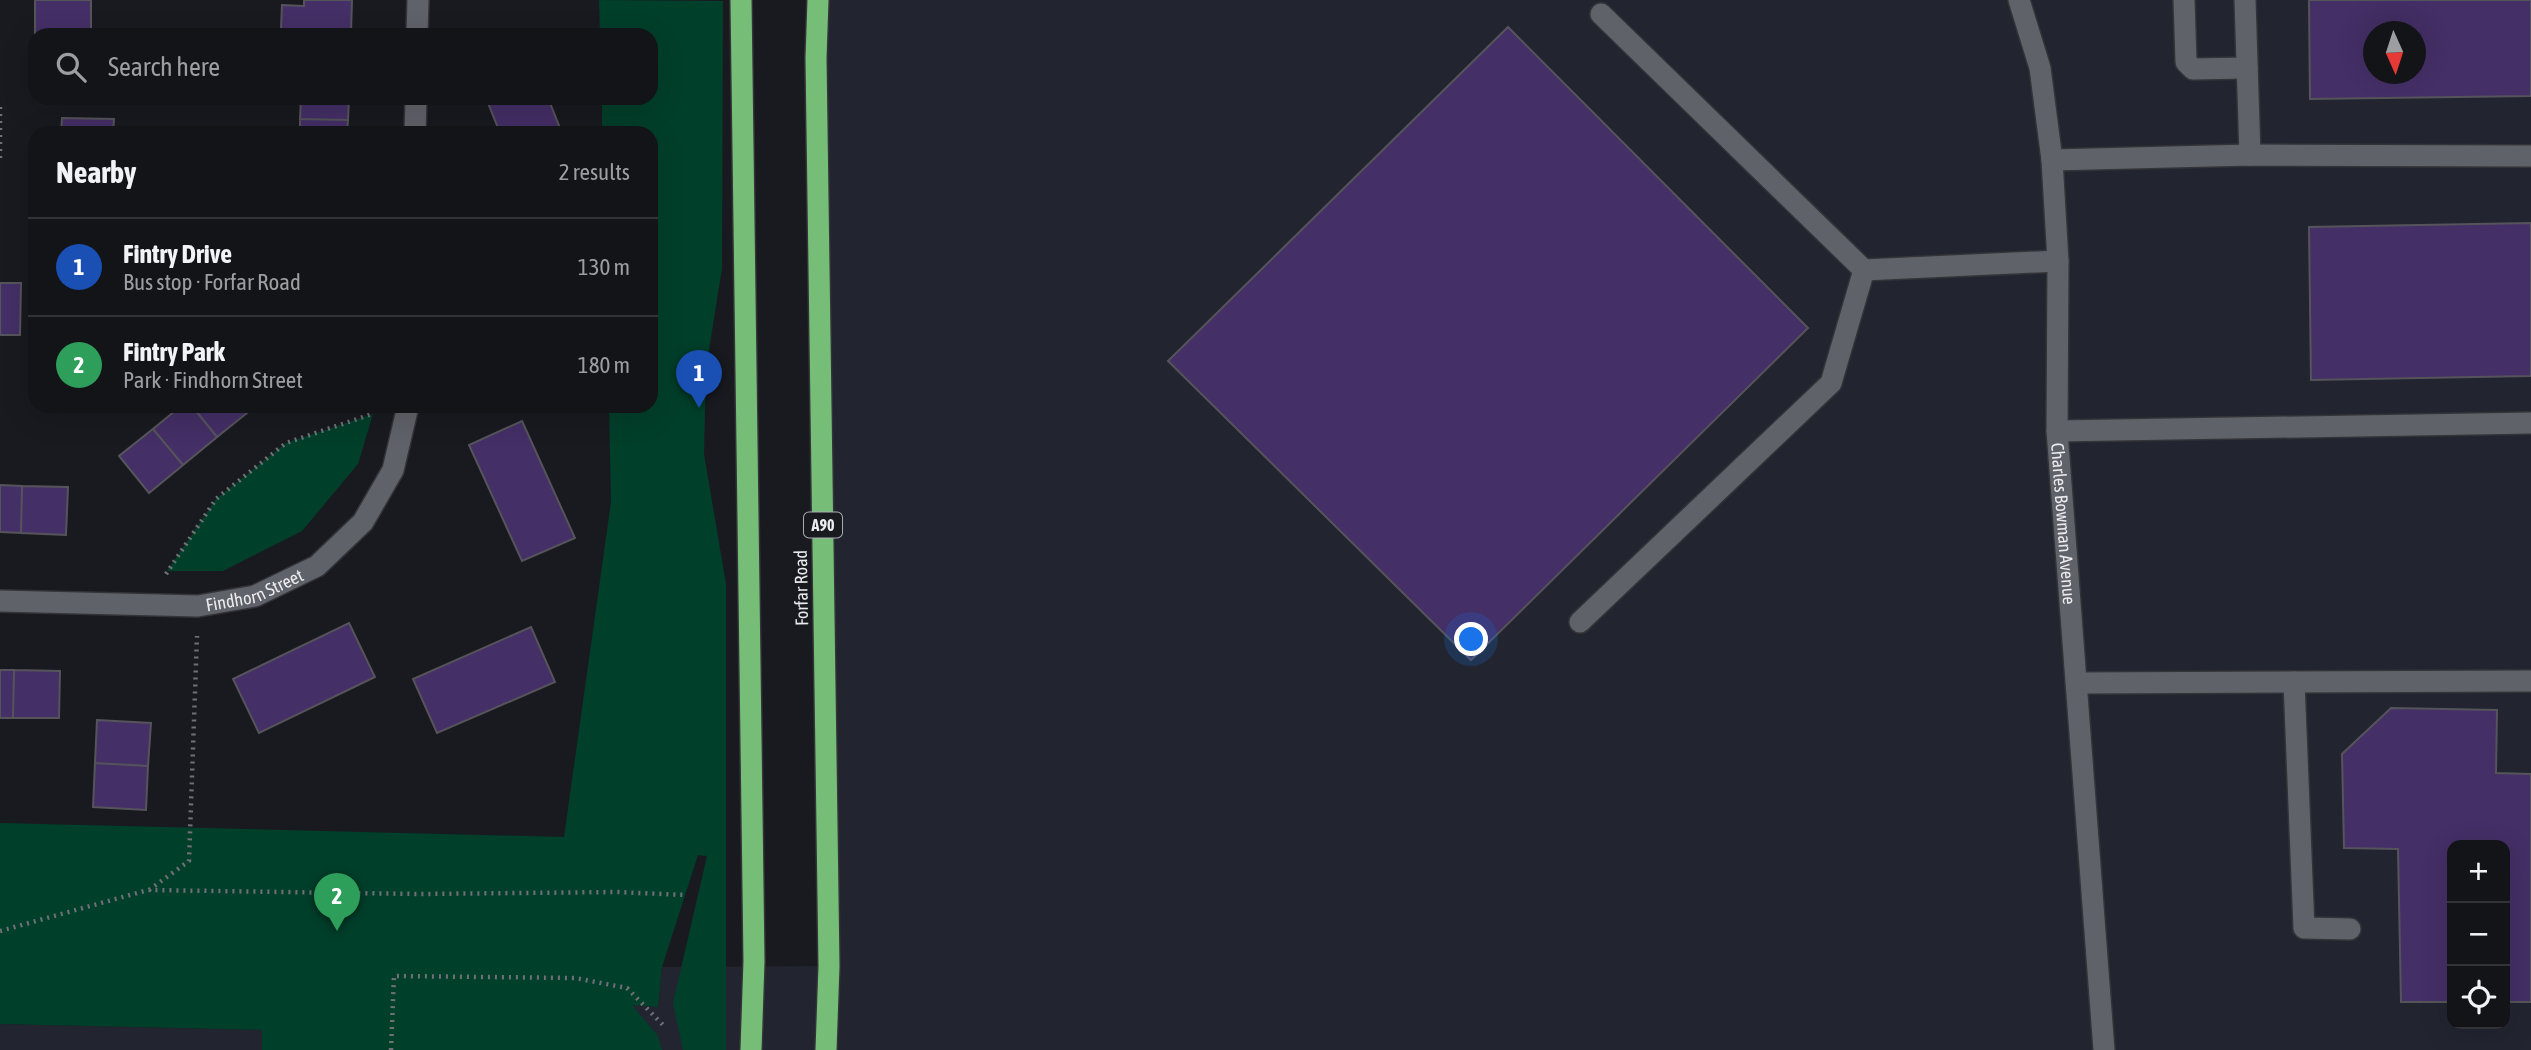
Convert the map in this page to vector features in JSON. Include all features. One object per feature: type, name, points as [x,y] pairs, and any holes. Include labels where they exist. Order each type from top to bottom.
[{"type":"highway","points":[[741,0],[754,961],[751,1050]]},
{"type":"highway","name":"Forfar Road","points":[[818,0],[816,58],[829,966],[825,1050]]},
{"type":"street","points":[[417,28],[418,0]]},
{"type":"street","name":"Charles Bowman Avenue","points":[[2018,0],[2040,68],[2052,160],[2058,261],[2057,431],[2104,1050]]},
{"type":"street","points":[[2184,0],[2186,62],[2193,69],[2247,68]]},
{"type":"street","points":[[2245,0],[2250,155]]},
{"type":"street","points":[[1601,14],[1864,270],[2058,261]]},
{"type":"street","points":[[415,126],[416,105]]},
{"type":"street","points":[[2052,160],[2250,155],[2531,156]]},
{"type":"street","points":[[1580,622],[1831,383],[1864,270]]},
{"type":"street","name":"Findhorn Street","points":[[0,601],[198,606],[255,596],[317,566],[363,522],[393,470],[407,413]]},
{"type":"street","points":[[2057,431],[2531,423]]},
{"type":"street","points":[[2077,683],[2531,681]]},
{"type":"street","points":[[2294,682],[2304,928],[2350,929]]},
{"type":"path","points":[[0,107],[0,160]]},
{"type":"path","points":[[156,605],[167,571],[216,499],[286,443],[380,413]]},
{"type":"path","points":[[148,890],[190,861],[198,606]]},
{"type":"path","points":[[0,931],[148,890],[419,894],[617,892],[686,895]]},
{"type":"path","points":[[391,1050],[394,976],[575,978],[627,988],[664,1026]]},
{"type":"shaded area","points":[[810,0],[2531,0],[2531,1050],[0,1050],[0,1024],[262,1030],[531,995],[658,1007],[662,967],[829,966]]},
{"type":"green space","points":[[599,0],[723,1],[722,268],[706,369],[704,454],[726,584],[726,1050],[683,1050],[673,1003],[707,856],[698,855],[662,967],[658,1007],[632,1005],[658,1036],[662,1050],[262,1050],[262,1030],[0,1024],[0,823],[564,837],[611,502],[609,413],[658,413],[658,126],[602,126],[602,105],[658,105],[658,28],[600,28]]},
{"type":"green space","points":[[373,414],[358,464],[302,531],[223,571],[167,571],[216,499],[286,443]]},
{"type":"building","points":[[35,0],[91,0],[91,28],[35,28]]},
{"type":"building","points":[[304,0],[352,0],[351,28],[281,28],[282,5],[304,6]]},
{"type":"building","points":[[2309,0],[2531,0],[2531,96],[2310,99]]},
{"type":"building","points":[[1508,27],[1808,328],[1471,660],[1168,361]]},
{"type":"building","points":[[301,105],[349,105],[348,120],[300,119]]},
{"type":"building","points":[[489,105],[551,105],[559,126],[497,126]]},
{"type":"building","points":[[62,118],[114,119],[114,126],[61,126]]},
{"type":"building","points":[[300,119],[348,120],[348,126],[300,126]]},
{"type":"building","points":[[2531,223],[2531,376],[2311,380],[2309,227]]},
{"type":"building","points":[[0,283],[21,283],[20,335],[0,335]]},
{"type":"building","points":[[172,413],[198,413],[217,437],[183,465],[153,429]]},
{"type":"building","points":[[198,413],[247,413],[217,437]]},
{"type":"building","points":[[522,421],[575,538],[522,561],[469,445]]},
{"type":"building","points":[[153,429],[183,465],[149,493],[119,456]]},
{"type":"building","points":[[0,485],[22,486],[21,533],[0,532]]},
{"type":"building","points":[[22,486],[68,487],[66,535],[21,533]]},
{"type":"building","points":[[349,623],[375,677],[259,733],[233,679]]},
{"type":"building","points":[[531,627],[555,682],[437,733],[413,679]]},
{"type":"building","points":[[0,670],[14,670],[13,718],[0,718]]},
{"type":"building","points":[[14,670],[60,671],[59,718],[13,718]]},
{"type":"building","points":[[2391,708],[2497,710],[2496,773],[2531,774],[2531,1002],[2510,1002],[2510,840],[2447,840],[2447,1002],[2401,1002],[2398,849],[2344,848],[2342,754]]},
{"type":"building","points":[[97,720],[151,723],[148,766],[95,763]]},
{"type":"building","points":[[95,763],[148,766],[146,810],[93,807]]},
{"type":"place","name":"Fintry Drive","points":[[699,408]]},
{"type":"place","name":"Fintry Park","points":[[337,931]]}]
